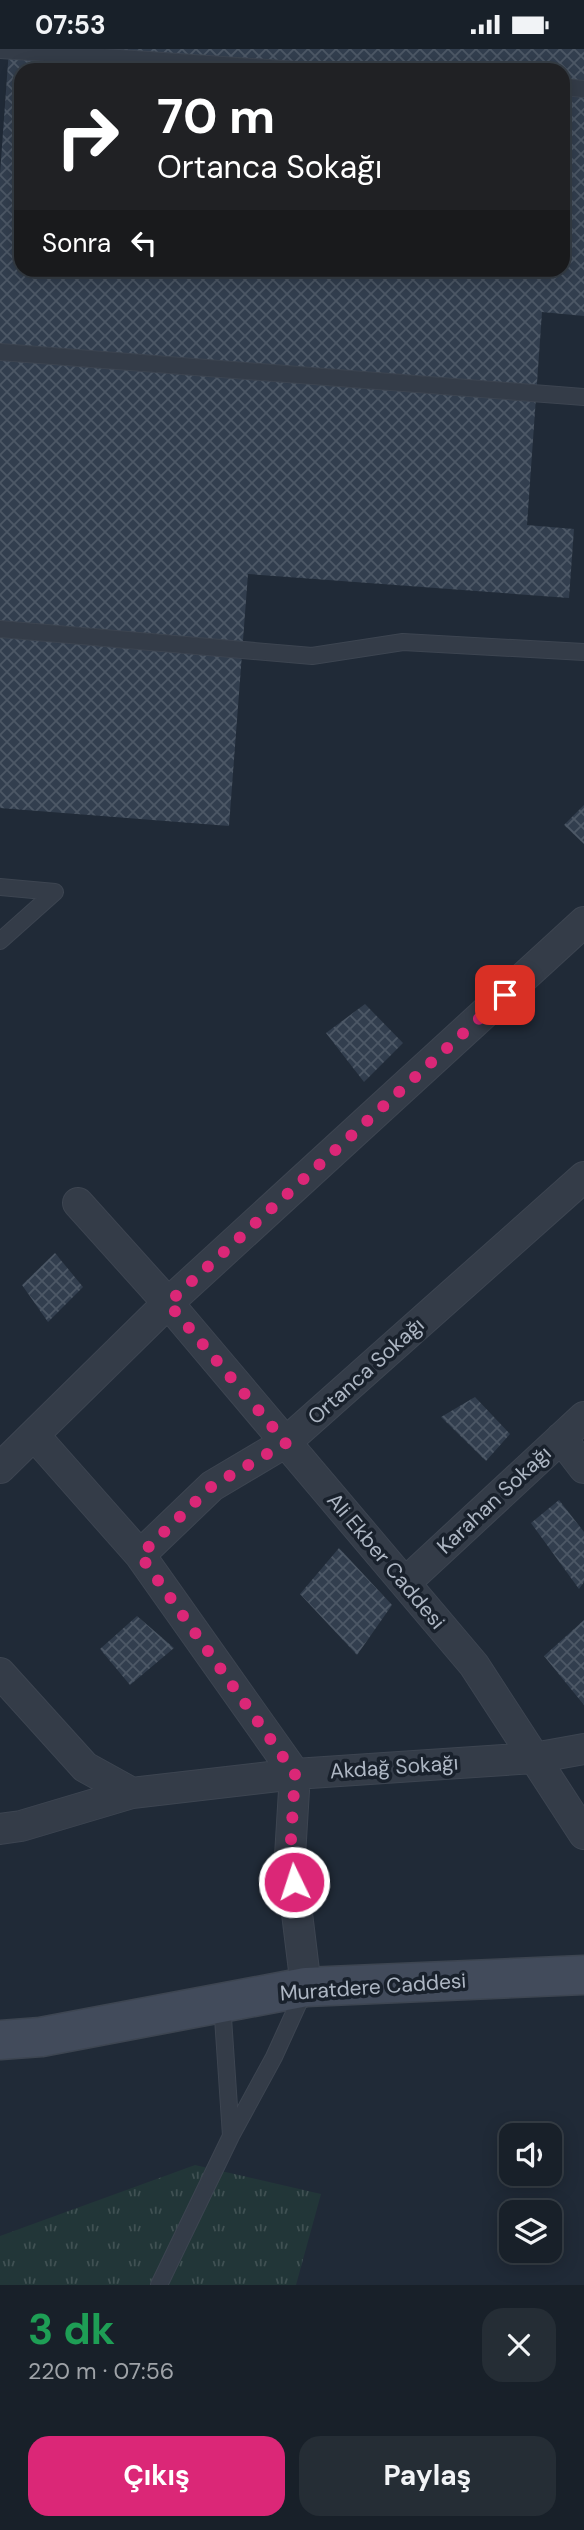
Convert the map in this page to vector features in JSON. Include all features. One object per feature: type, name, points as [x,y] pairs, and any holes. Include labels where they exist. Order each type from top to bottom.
[{"type":"main road","name":"Muratdere Caddesi","points":[[0,2040],[41,2037],[306,1987],[584,1975]]},
{"type":"main road","name":"Muratdere Caddesi","points":[[0,2057],[41,2037]]},
{"type":"street","points":[[0,1468],[168,1303],[584,922]]},
{"type":"street","name":"Ortanca Sokağı","points":[[140,1555],[212,1486],[286,1443],[584,1177]]},
{"type":"street","name":"Ali Ekber Caddesi","points":[[78,1203],[168,1303],[474,1665],[584,1834]]},
{"type":"street","name":"Karahan Sokağı","points":[[405,1583],[584,1417]]},
{"type":"street","points":[[34,1435],[140,1555],[295,1774],[290,1856],[306,1987]]},
{"type":"street","points":[[561,1438],[584,1468]]},
{"type":"street","points":[[0,1673],[85,1767],[132,1793]]},
{"type":"street","name":"Akdağ Sokağı","points":[[0,1829],[21,1826],[132,1793],[295,1774],[534,1758],[584,1749]]},
{"type":"lane","points":[[0,50],[194,63]]},
{"type":"lane","points":[[0,352],[584,397]]},
{"type":"lane","points":[[0,629],[312,656],[403,642],[584,652]]},
{"type":"lane","points":[[0,887],[55,892],[0,941]]},
{"type":"lane","points":[[159,2285],[231,2136],[274,2057],[306,1987]]},
{"type":"lane","points":[[222,2003],[231,2136]]},
{"type":"green space","points":[[195,2165],[321,2194],[296,2285],[0,2285],[0,2236]]},
{"type":"building","points":[[9,49],[584,49],[584,316],[542,312],[527,525],[574,529],[569,598],[248,574],[229,826],[0,808],[0,174]]},
{"type":"building","points":[[584,805],[584,844],[564,825]]},
{"type":"building","points":[[365,1004],[403,1043],[364,1082],[326,1033]]},
{"type":"building","points":[[55,1253],[83,1287],[48,1322],[22,1285]]},
{"type":"building","points":[[475,1397],[510,1434],[486,1461],[441,1417]]},
{"type":"building","points":[[559,1500],[584,1532],[584,1582],[579,1589],[531,1523]]},
{"type":"building","points":[[339,1548],[392,1605],[357,1655],[300,1594]]},
{"type":"building","points":[[137,1616],[174,1648],[130,1685],[100,1649]]},
{"type":"building","points":[[584,1620],[584,1705],[544,1656]]},
{"type":"route","points":[[294,1882],[290,1856],[295,1774],[140,1555],[212,1486],[286,1443],[168,1303],[505,995]]}]
